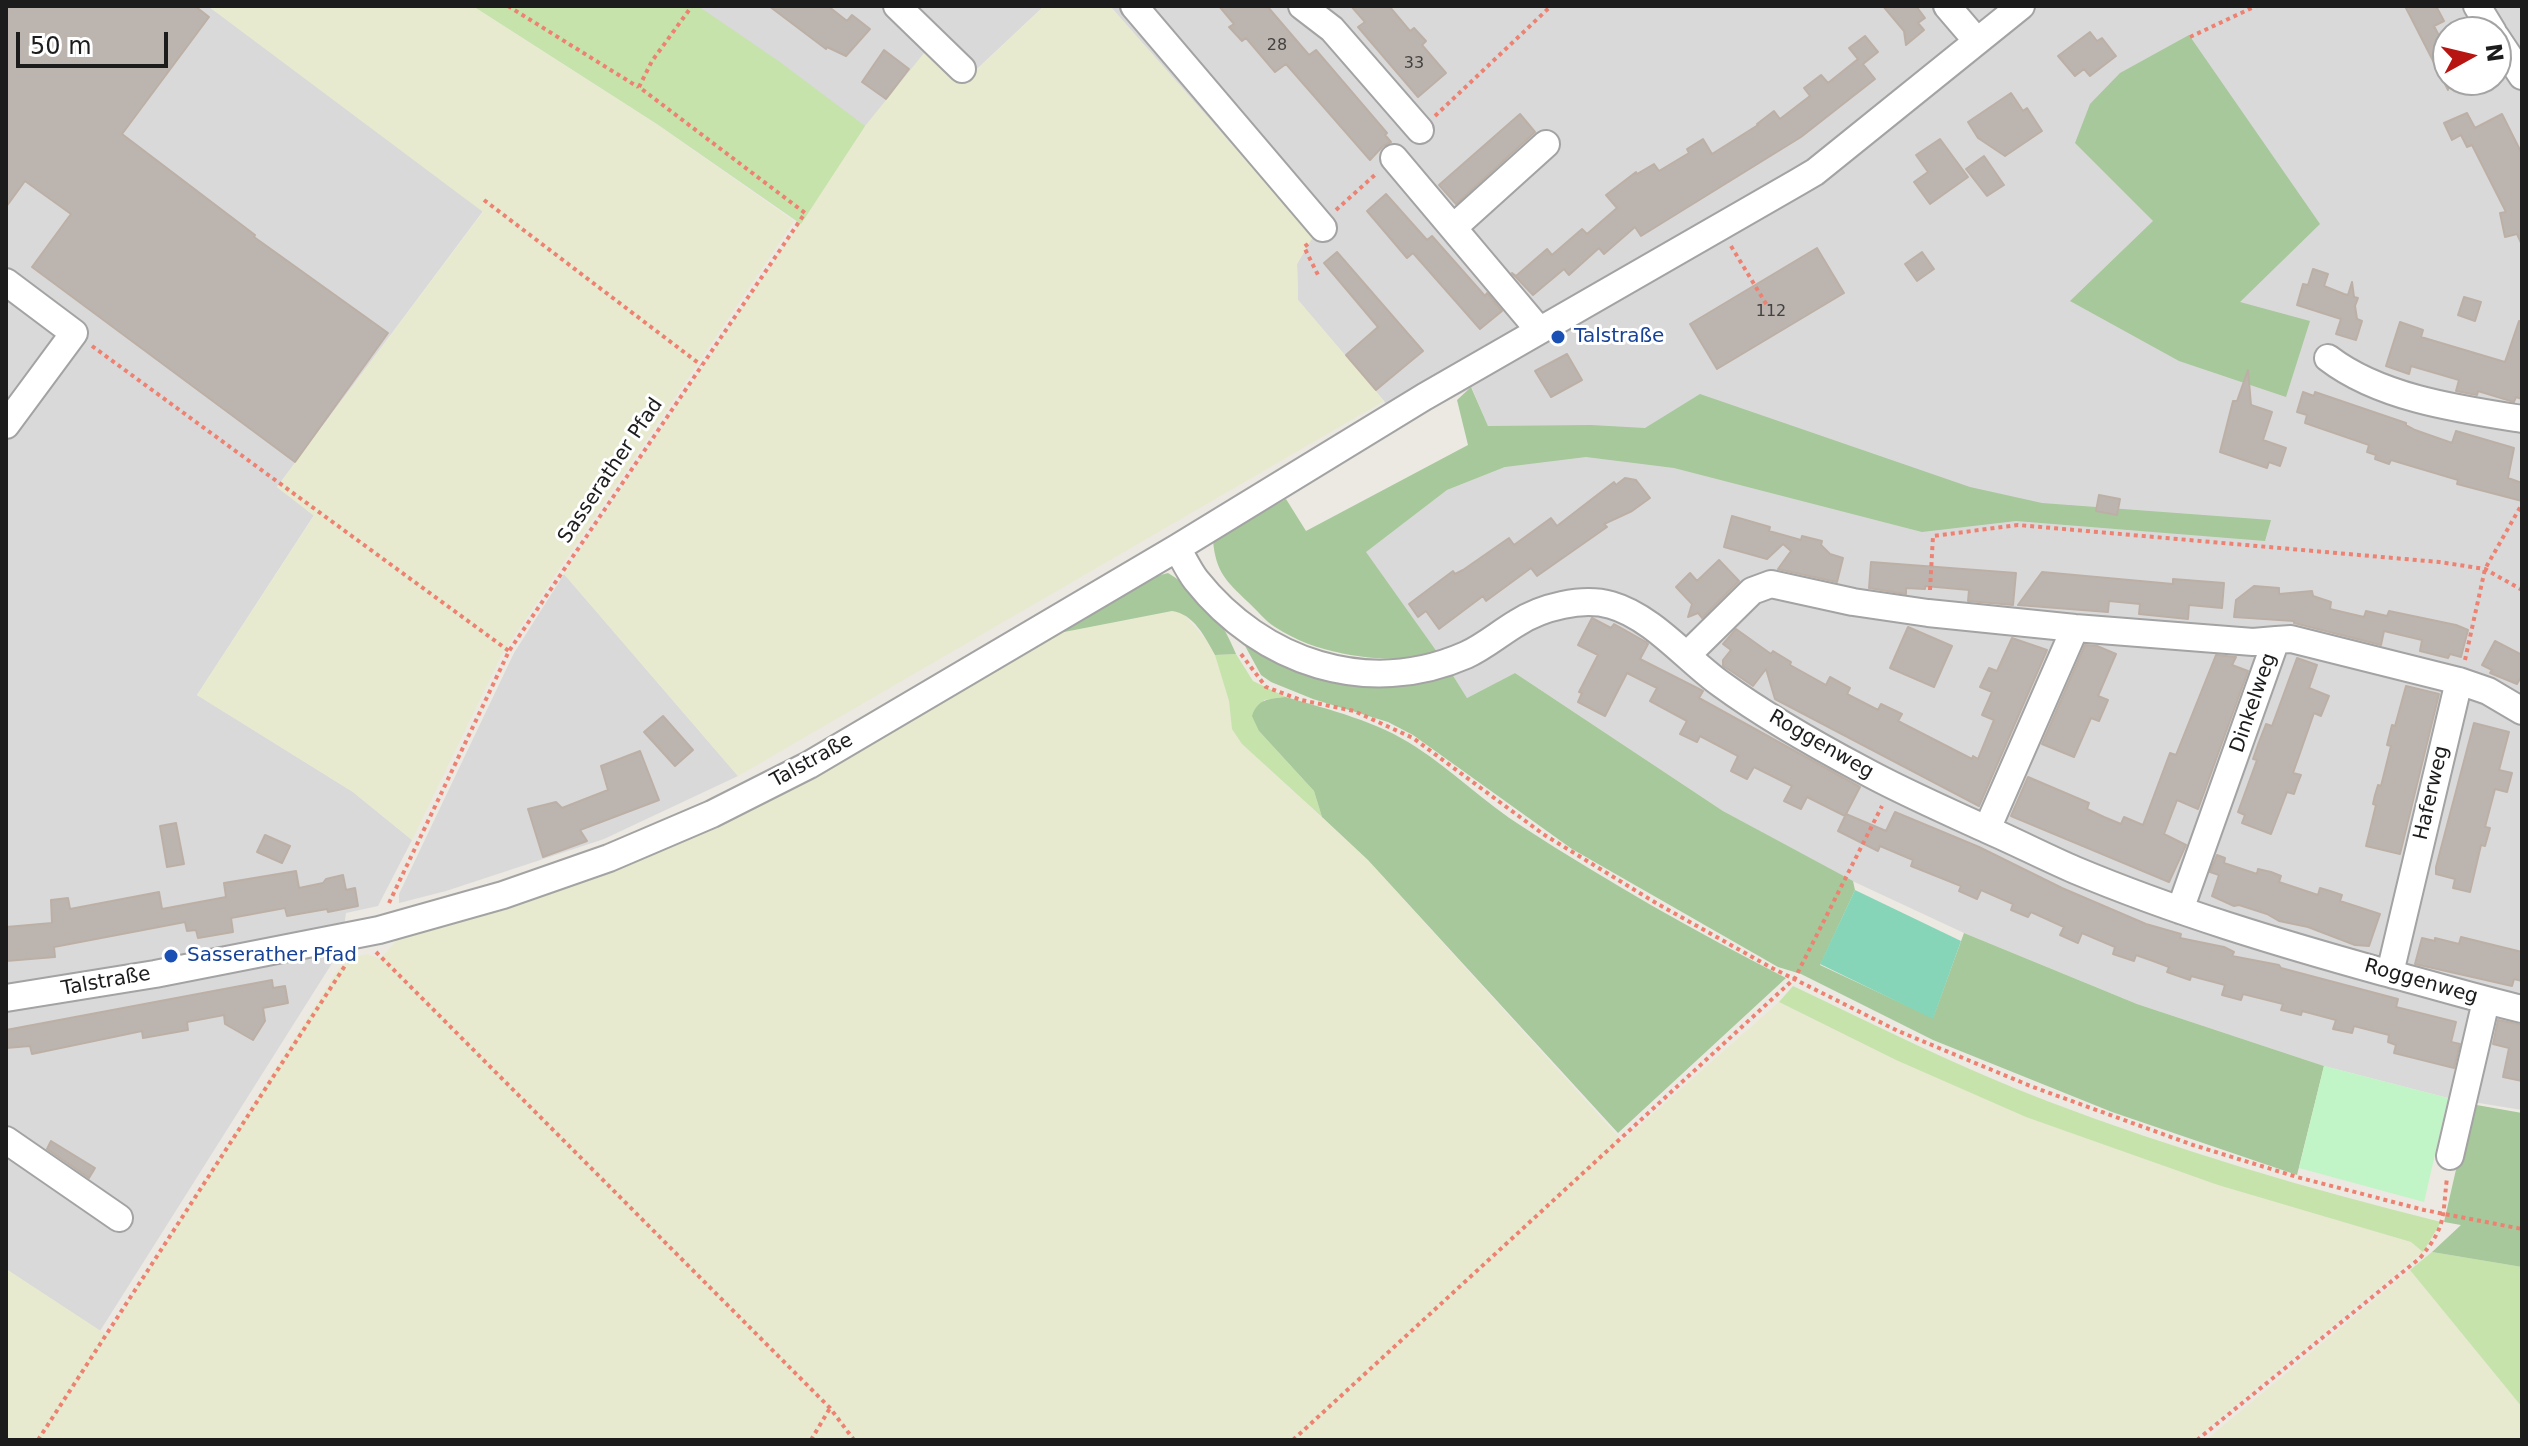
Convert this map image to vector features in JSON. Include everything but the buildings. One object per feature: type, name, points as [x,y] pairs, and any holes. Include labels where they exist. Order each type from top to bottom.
[{"type":"street","points":[[897,6],[962,69]]},
{"type":"street","points":[[1134,6],[1323,228]]},
{"type":"street","points":[[1302,6],[1332,29],[1420,130]]},
{"type":"street","points":[[1947,6],[1977,41]]},
{"type":"street","name":"Talstraße","points":[[6,998],[155,974],[373,931],[503,895],[609,858],[712,814],[809,765],[1177,548],[1424,397],[1815,172],[2021,6]]},
{"type":"street","points":[[1454,227],[1546,144]]},
{"type":"street","points":[[1394,158],[1539,330]]},
{"type":"street","points":[[6,282],[74,333],[6,425]]},
{"type":"street","points":[[2328,358],[2345,371],[2370,383],[2459,409],[2522,419]]},
{"type":"street","name":"Roggenweg","points":[[1177,548],[1196,580],[1242,627],[1290,657],[1326,668],[1376,674],[1428,670],[1470,654],[1521,620],[1556,607],[1586,602],[1612,605],[1636,617],[1718,683],[1793,731],[1892,786],[2075,870],[2180,910],[2283,944],[2522,1009]]},
{"type":"street","name":"Dinkelweg","points":[[1687,655],[1752,591],[1771,584],[1853,602],[1928,613],[2253,642],[2276,640],[2180,910]]},
{"type":"street","points":[[1987,829],[2075,628]]},
{"type":"street","points":[[2276,640],[2291,639],[2459,681],[2488,691],[2522,711]]},
{"type":"street","name":"Haferweg","points":[[2390,973],[2459,681]]},
{"type":"street","points":[[2450,1156],[2486,1001]]},
{"type":"street","points":[[6,1140],[119,1218]]},
{"type":"path","points":[[508,6],[639,87],[652,61],[692,6]]},
{"type":"path","points":[[1466,86],[1551,6]]},
{"type":"path","points":[[2190,37],[2256,6]]},
{"type":"path","name":"Sasserather Pfad","points":[[38,1440],[373,931],[509,651],[805,213],[639,87]]},
{"type":"path","points":[[1319,277],[1304,247],[1331,215],[1394,158]]},
{"type":"path","points":[[484,200],[701,365]]},
{"type":"path","points":[[1735,254],[1768,307]]},
{"type":"path","points":[[74,333],[509,651]]},
{"type":"path","points":[[2459,681],[2485,569],[2522,504]]},
{"type":"path","points":[[1928,613],[1933,536],[2018,525],[2394,558],[2485,569],[2522,590]]},
{"type":"path","points":[[1242,627],[1239,632],[1242,656],[1266,687],[1301,700],[1354,711],[1413,738],[1543,834],[1656,903],[1898,1031],[2033,1087],[2193,1145],[2297,1177],[2444,1214],[2522,1229]]},
{"type":"path","points":[[1293,1440],[1795,978],[1892,786]]},
{"type":"path","points":[[373,931],[375,951],[830,1408],[854,1440]]},
{"type":"path","points":[[2197,1440],[2420,1258],[2437,1237],[2444,1214],[2450,1156]]},
{"type":"path","points":[[811,1440],[830,1408]]},
{"type":"shaded area","points":[[6,6],[208,6],[483,211],[277,487],[314,515],[197,695],[353,792],[412,840],[378,906],[346,913],[341,949],[100,1331],[6,1269]]},
{"type":"shaded area","points":[[473,6],[1044,6],[963,82],[925,53],[801,224],[657,124]]},
{"type":"shaded area","points":[[1110,6],[2522,6],[2522,1110],[2448,1098],[2324,1066],[2137,1004],[1964,933],[1846,878],[1723,811],[1515,673],[1467,698],[1365,552],[1447,490],[1505,467],[1472,388],[1399,426],[1384,401],[1298,300],[1297,264],[1312,236]]},
{"type":"shaded area","points":[[564,574],[738,776],[604,839],[446,891],[399,903],[399,894],[514,653]]},
{"type":"green space","points":[[208,6],[473,6],[657,124],[794,221],[502,654],[412,840],[353,792],[197,695],[314,516],[277,487],[483,212]]},
{"type":"green space","points":[[473,6],[698,6],[865,126],[801,224],[657,124]]},
{"type":"green space","points":[[1044,6],[1110,6],[1313,237],[1297,264],[1298,300],[1384,401],[738,776],[564,574],[865,126],[924,53],[964,82]]},
{"type":"green space","points":[[2189,35],[2320,224],[2240,302],[2310,321],[2286,397],[2179,361],[2070,301],[2153,221],[2075,143],[2090,104],[2120,73]]},
{"type":"green space","points":[[1471,387],[1488,426],[1645,428],[1700,394],[1970,487],[2042,503],[2271,520],[2265,541],[2016,521],[1922,532],[1674,468],[1586,457],[1505,467],[1447,490],[1366,552],[1442,659],[1356,656],[1314,646],[1271,625],[1228,582],[1217,561],[1213,541],[1286,499],[1306,531],[1468,445],[1457,400]]},
{"type":"green space","points":[[1168,573],[1210,607],[1236,654],[1215,655],[1193,621],[1172,611],[1059,633],[1125,591]]},
{"type":"green space","points":[[1172,611],[1183,613],[1215,655],[1229,701],[1232,729],[1242,744],[1368,860],[1622,1141],[1779,1002],[1896,1060],[2027,1117],[2218,1185],[2411,1242],[2423,1252],[2193,1440],[6,1440],[6,1269],[107,1335],[339,968],[351,958],[367,954],[380,959],[396,941],[411,931],[815,774],[1059,633]]},
{"type":"green space","points":[[1244,644],[1300,671],[1358,686],[1413,684],[1452,674],[1467,698],[1515,673],[1723,811],[1853,881],[1855,890],[1820,965],[1933,1018],[1964,933],[2137,1004],[2324,1066],[2297,1175],[2112,1112],[1933,1040],[1801,974],[1778,967],[1572,849],[1413,735],[1388,722],[1313,699],[1271,682],[1261,675]]},
{"type":"green space","points":[[1236,654],[1253,681],[1286,697],[1264,700],[1259,731],[1314,791],[1322,817],[1242,744],[1232,729],[1229,701],[1215,655]]},
{"type":"green space","points":[[1286,697],[1353,717],[1401,738],[1430,756],[1509,818],[1555,847],[1653,906],[1786,978],[1618,1133],[1368,860],[1322,817],[1314,791],[1259,731],[1252,716],[1261,703]]},
{"type":"green space","points":[[1855,890],[1961,941],[1933,1019],[1820,964]]},
{"type":"green space","points":[[1793,986],[1983,1075],[2096,1119],[2242,1168],[2441,1222],[2423,1252],[2411,1242],[2218,1185],[2026,1117],[1896,1060],[1779,1002]]},
{"type":"green space","points":[[2324,1066],[2448,1098],[2424,1202],[2299,1168]]},
{"type":"green space","points":[[2471,1104],[2522,1113],[2522,1267],[2432,1252],[2461,1225],[2444,1222]]},
{"type":"green space","points":[[2432,1252],[2522,1267],[2522,1407],[2410,1270]]},
{"type":"green space","points":[[2410,1270],[2522,1407],[2522,1440],[2206,1440]]},
{"type":"place","name":"Talstraße","points":[[1558,337]]},
{"type":"place","name":"Sasserather Pfad","points":[[171,956]]}]
